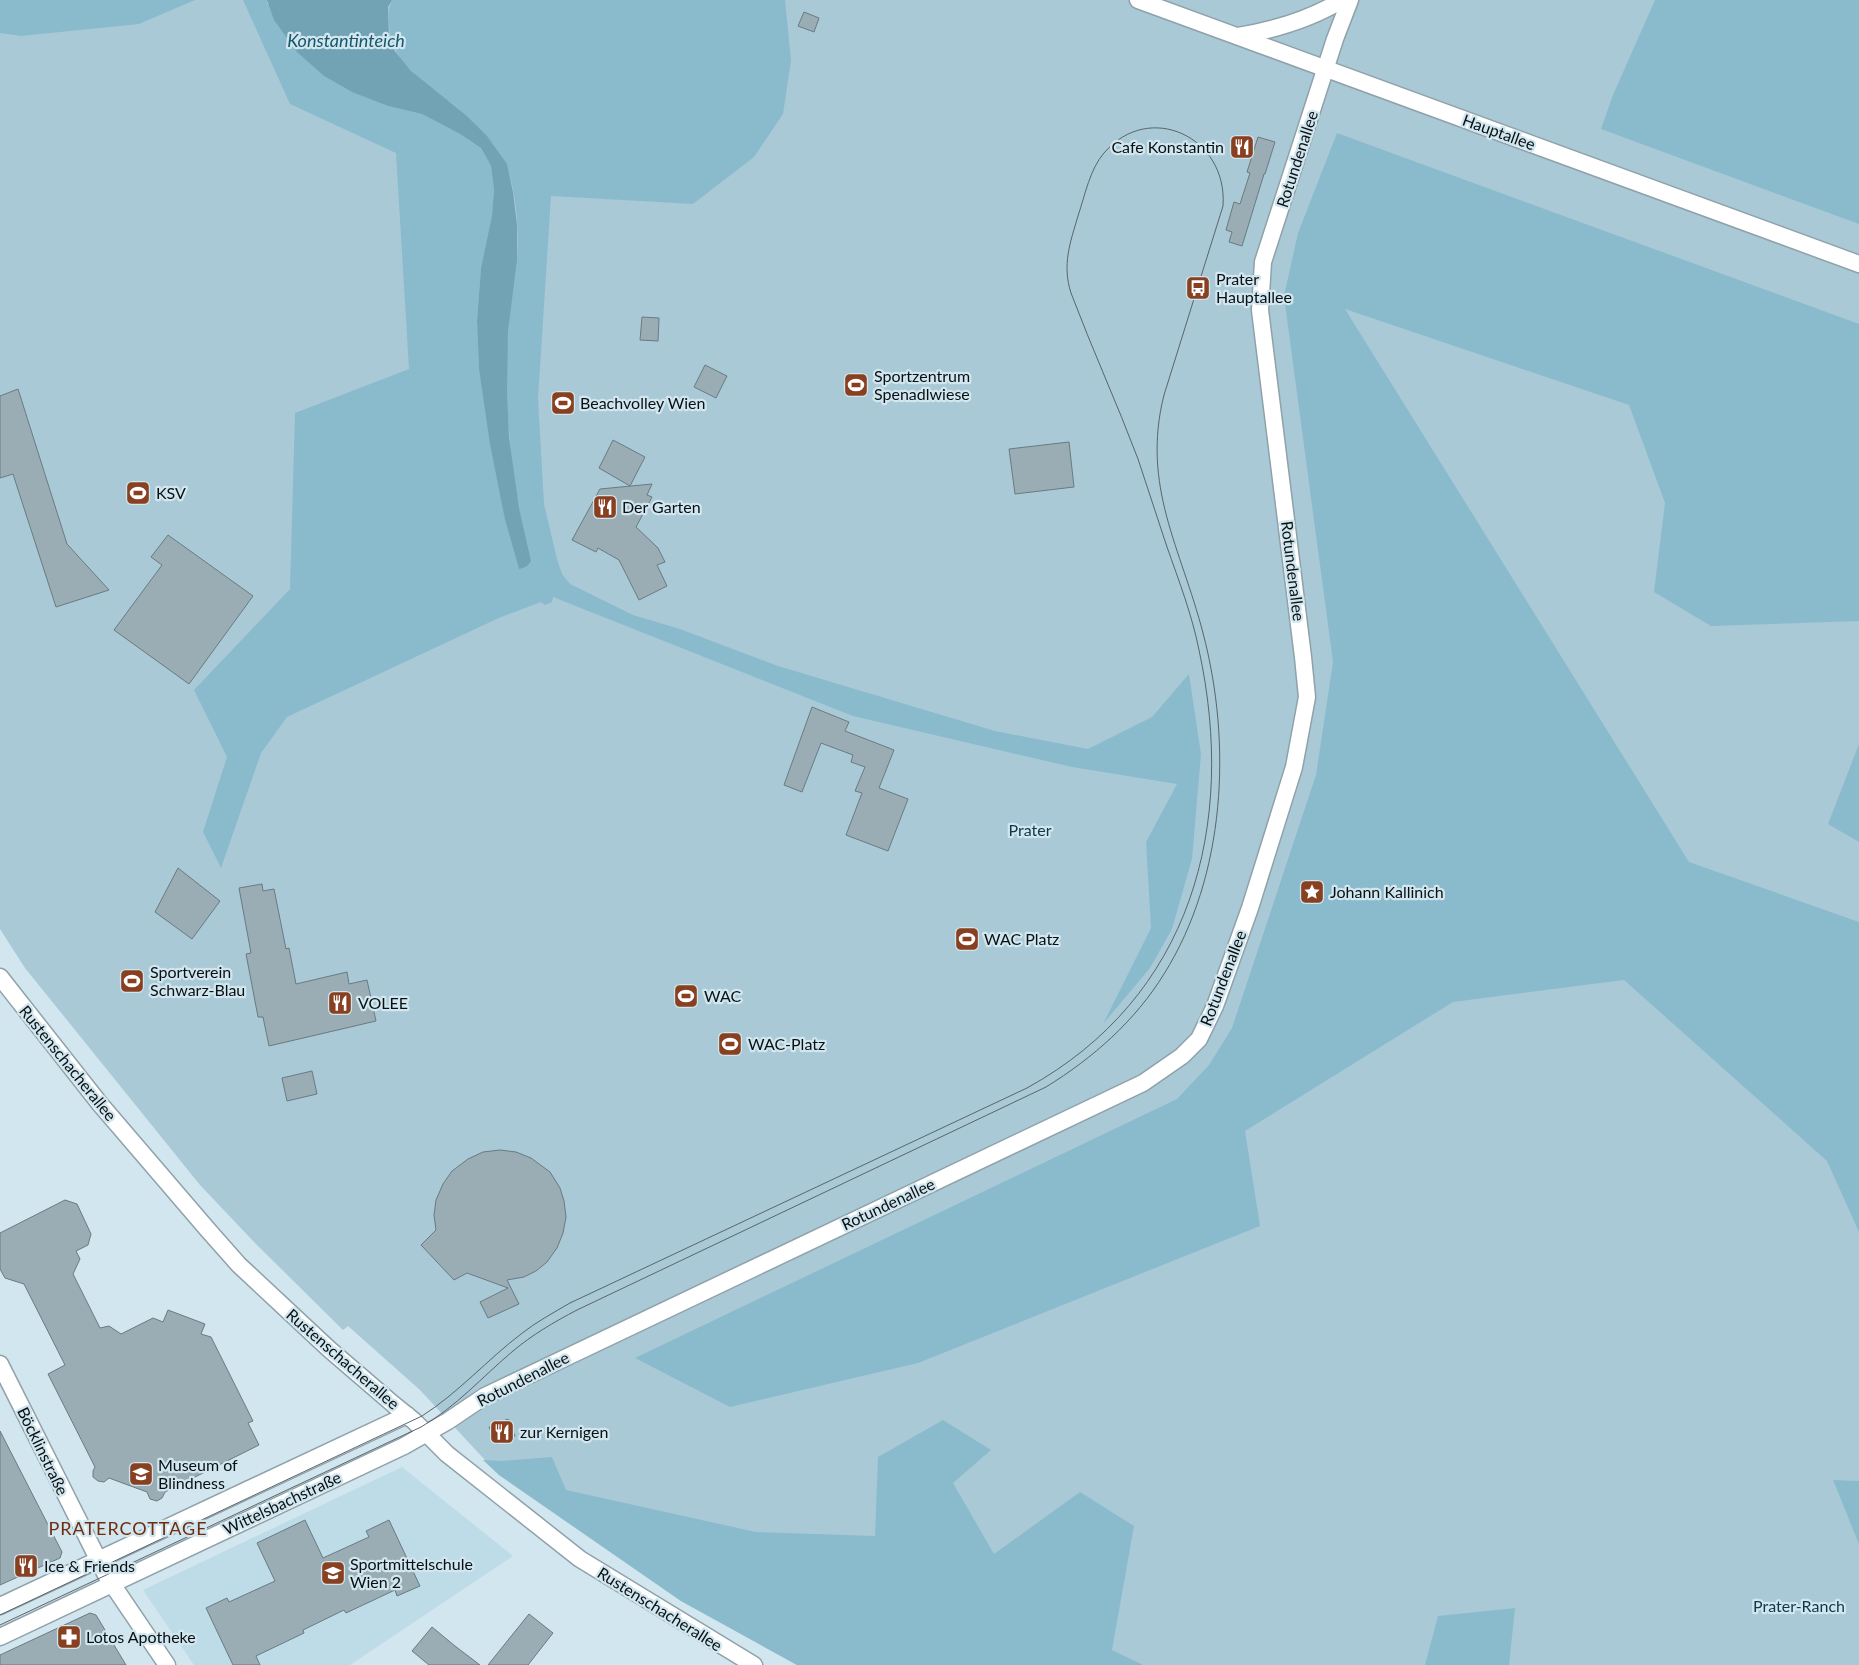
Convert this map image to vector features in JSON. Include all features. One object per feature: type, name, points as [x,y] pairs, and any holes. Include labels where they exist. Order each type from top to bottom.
[{"type":"street","name":"Hauptallee","points":[[1138,0],[1859,264]]},
{"type":"street","points":[[1238,36],[1273,29],[1327,9],[1342,0]]},
{"type":"street","name":"Rotundenallee","points":[[427,1433],[485,1396],[1143,1083],[1182,1056],[1199,1039],[1216,1006],[1250,908],[1294,767],[1306,697],[1302,647],[1260,310],[1263,262],[1350,0]]},
{"type":"street","name":"Rustenschacherallee","points":[[0,977],[100,1104],[240,1265],[329,1348],[407,1415],[447,1454],[580,1559],[754,1665]]},
{"type":"street","name":"Böcklinstraße","points":[[0,1364],[98,1560],[167,1665]]},
{"type":"street","name":"Wittelsbachstraße","points":[[0,1606],[407,1415]]},
{"type":"street","name":"Wittelsbachstraße","points":[[0,1637],[427,1433]]},
{"type":"shaded area","points":[[0,0],[195,0],[139,24],[21,36],[0,33]]},
{"type":"shaded area","points":[[243,0],[267,0],[267,3],[354,93],[388,106],[422,114],[460,134],[481,148],[491,166],[494,190],[492,215],[481,268],[477,321],[479,369],[505,520],[519,569],[530,561],[518,505],[508,418],[508,332],[518,249],[513,190],[506,164],[472,121],[416,75],[397,52],[391,38],[389,22],[389,8],[392,0],[785,0],[791,60],[783,114],[754,157],[693,204],[551,196],[538,399],[544,504],[557,559],[562,574],[570,584],[633,615],[680,629],[778,666],[995,731],[1088,749],[1152,717],[1189,674],[1201,754],[1192,859],[1172,929],[1150,968],[1103,1024],[1151,928],[1146,842],[1177,784],[1072,767],[853,716],[553,597],[552,602],[545,605],[541,602],[501,617],[287,717],[261,753],[221,868],[203,832],[227,757],[194,690],[290,589],[295,413],[409,369],[396,153],[290,104]]},
{"type":"shaded area","points":[[1655,0],[1859,0],[1859,224],[1601,129],[1613,95]]},
{"type":"shaded area","points":[[1337,133],[1859,324],[1859,621],[1711,626],[1654,592],[1665,503],[1629,405],[1345,309],[1689,862],[1859,922],[1859,1232],[1827,1161],[1624,980],[1453,1002],[1245,1131],[1260,1226],[918,1363],[730,1407],[635,1358],[1177,1099],[1209,1065],[1232,1028],[1316,775],[1333,662],[1284,296],[1298,233]]},
{"type":"shaded area","points":[[1859,744],[1859,842],[1828,824]]},
{"type":"shaded area","points":[[943,1420],[991,1450],[953,1483],[994,1554],[1080,1492],[1134,1526],[1112,1650],[1143,1665],[797,1665],[681,1601],[499,1475],[483,1460],[502,1461],[552,1457],[566,1490],[756,1532],[875,1536],[878,1457]]},
{"type":"shaded area","name":"Sportmittelschule Wien 2","points":[[402,1467],[513,1556],[350,1665],[194,1665],[143,1590]]},
{"type":"shaded area","points":[[1833,1480],[1859,1481],[1859,1544]]},
{"type":"shaded area","points":[[1515,1608],[1509,1665],[1425,1665],[1438,1616]]},
{"type":"green space","name":"Prater","points":[[0,0],[1859,0],[1859,1665],[797,1665],[681,1601],[499,1475],[420,1390],[348,1326],[343,1330],[255,1243],[200,1185],[25,968],[0,929]]},
{"type":"water","name":"Konstantinteich","points":[[267,0],[392,0],[388,7],[389,36],[394,50],[411,71],[466,115],[487,136],[507,164],[517,225],[517,261],[508,331],[507,392],[509,437],[519,508],[531,561],[525,567],[519,569],[505,520],[490,444],[479,369],[477,321],[481,268],[492,215],[494,190],[491,166],[481,148],[460,134],[422,114],[388,106],[354,93],[324,76],[297,52],[274,20]]},
{"type":"building","points":[[804,12],[819,18],[814,32],[798,26]]},
{"type":"building","points":[[1258,137],[1275,142],[1242,246],[1229,242],[1232,232],[1226,230],[1234,202],[1240,204],[1250,173],[1247,172]]},
{"type":"building","points":[[642,317],[659,318],[658,341],[640,340]]},
{"type":"building","points":[[705,365],[727,376],[716,398],[694,387]]},
{"type":"building","points":[[18,389],[67,544],[109,590],[56,607],[13,474],[0,478],[0,396]]},
{"type":"building","points":[[613,440],[645,457],[630,486],[599,468]]},
{"type":"building","points":[[1069,442],[1074,487],[1015,494],[1009,449]]},
{"type":"building","points":[[652,484],[647,495],[652,497],[636,527],[658,548],[665,562],[657,565],[667,586],[639,600],[619,560],[598,548],[596,552],[572,540],[600,489]]},
{"type":"building","points":[[168,535],[253,596],[189,684],[114,630],[162,565],[151,557]]},
{"type":"building","points":[[812,707],[849,722],[845,731],[894,750],[879,788],[908,799],[888,851],[846,835],[862,793],[855,791],[865,767],[851,762],[853,755],[821,743],[802,792],[784,785]]},
{"type":"building","points":[[178,868],[220,901],[192,939],[155,912]]},
{"type":"building","points":[[262,884],[263,891],[274,889],[286,949],[289,948],[296,984],[347,972],[349,984],[367,980],[376,1021],[269,1046],[263,1017],[258,1017],[246,954],[251,953],[239,888]]},
{"type":"building","points":[[312,1071],[317,1094],[287,1101],[282,1078]]},
{"type":"building","points":[[500,1150],[516,1152],[531,1158],[550,1172],[560,1188],[566,1217],[563,1233],[557,1248],[547,1262],[536,1271],[524,1277],[507,1280],[519,1304],[488,1318],[480,1302],[508,1288],[467,1273],[454,1280],[421,1245],[436,1230],[434,1215],[436,1200],[443,1184],[452,1171],[468,1159],[483,1152]]},
{"type":"building","points":[[65,1200],[77,1204],[91,1234],[88,1245],[76,1251],[80,1259],[73,1274],[100,1328],[109,1326],[121,1334],[153,1318],[163,1322],[168,1310],[205,1324],[201,1334],[211,1337],[253,1421],[248,1423],[259,1445],[165,1492],[162,1498],[157,1501],[150,1499],[147,1492],[109,1478],[104,1482],[98,1481],[93,1477],[95,1467],[48,1374],[65,1365],[24,1284],[5,1278],[0,1269],[0,1233]]},
{"type":"building","name":"zur Kernigen","points":[[508,1419],[515,1436],[496,1444],[489,1427]]},
{"type":"building","points":[[0,1431],[62,1552],[60,1558],[0,1585]]},
{"type":"building","points":[[305,1520],[323,1558],[369,1537],[366,1531],[389,1520],[420,1586],[397,1596],[395,1590],[346,1613],[344,1610],[303,1630],[304,1633],[256,1656],[260,1665],[233,1665],[206,1608],[227,1598],[229,1602],[275,1581],[257,1543]]},
{"type":"building","points":[[90,1613],[96,1615],[126,1665],[0,1665],[0,1655]]},
{"type":"building","points":[[529,1614],[553,1633],[528,1665],[488,1665]]},
{"type":"building","points":[[432,1627],[480,1665],[429,1665],[412,1651]]},
{"type":"tram line","points":[[0,1615],[422,1416],[448,1397],[521,1334],[557,1310],[1027,1088],[1083,1050],[1129,1006],[1164,956],[1189,901],[1205,841],[1211,779],[1209,715],[1199,650],[1189,611],[1138,459],[1071,293],[1068,283],[1067,263],[1072,235],[1088,183],[1099,159],[1104,153],[1122,137],[1142,129],[1163,128],[1182,134],[1199,145],[1213,161],[1221,182],[1223,206],[1164,395],[1158,428],[1157,459],[1160,488],[1167,516],[1203,633],[1212,675],[1218,719],[1220,763],[1218,808],[1211,852],[1200,894],[1185,935],[1153,991],[1112,1037],[1080,1064],[1046,1087],[577,1310],[520,1345],[457,1401],[421,1427],[0,1625]]},
{"type":"place","name":"Cafe Konstantin","points":[[1242,147]]},
{"type":"place","name":"Prater Hauptallee","points":[[1198,288]]},
{"type":"place","name":"Sportzentrum Spenadlwiese","points":[[856,385]]},
{"type":"place","name":"Beachvolley Wien","points":[[563,403]]},
{"type":"place","name":"KSV","points":[[138,493]]},
{"type":"place","name":"Der Garten","points":[[605,507]]},
{"type":"place","name":"Johann Kallinich","points":[[1312,892]]},
{"type":"place","name":"WAC Platz","points":[[967,939]]},
{"type":"place","name":"Sportverein Schwarz-Blau","points":[[132,981]]},
{"type":"place","name":"WAC","points":[[686,996]]},
{"type":"place","name":"VOLEE","points":[[340,1003]]},
{"type":"place","name":"WAC-Platz","points":[[730,1044]]},
{"type":"place","name":"zur Kernigen","points":[[502,1432]]},
{"type":"place","name":"Museum of Blindness","points":[[141,1474]]},
{"type":"place","name":"Ice & Friends","points":[[26,1566]]},
{"type":"place","name":"Sportmittelschule Wien 2","points":[[333,1573]]},
{"type":"place","name":"Lotos Apotheke","points":[[69,1637]]},
{"type":"district","name":"PRATERCOTTAGE","points":[[128,1529]]},
{"type":"park label","name":"Prater-Ranch","points":[[1799,1606]]}]
